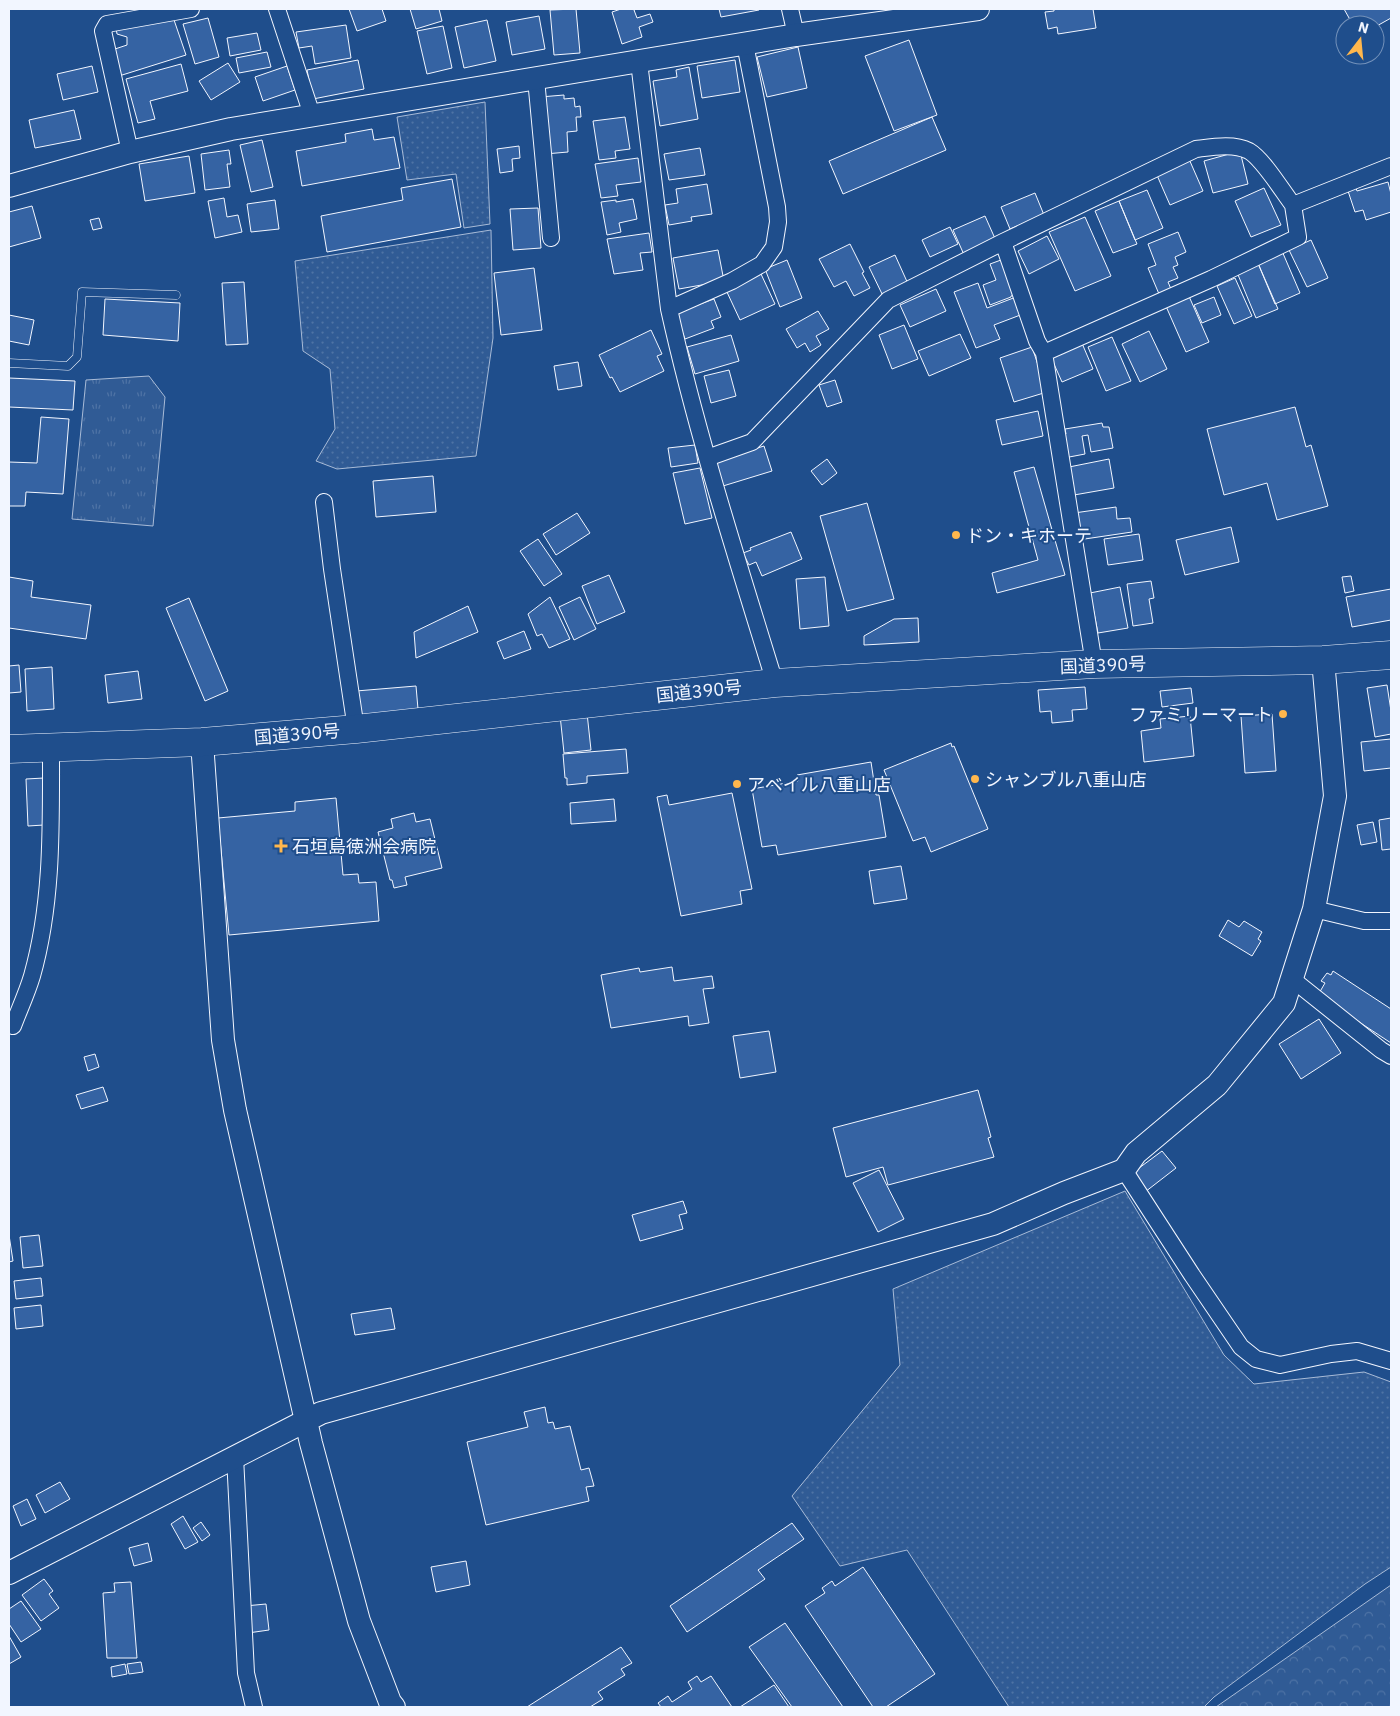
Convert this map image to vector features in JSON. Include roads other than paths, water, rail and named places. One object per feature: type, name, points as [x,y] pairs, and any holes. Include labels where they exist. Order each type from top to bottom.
[{"type":"highway","name":"国道390号","points":[[9,749],[202,742],[356,729],[774,682],[1094,664],[1323,660],[1391,655]]},
{"type":"street","points":[[130,152],[103,31],[107,24],[192,9]]},
{"type":"street","points":[[277,9],[312,115]]},
{"type":"street","points":[[790,9],[796,35]]},
{"type":"street","points":[[9,186],[130,152],[231,129],[796,35],[978,9]]},
{"type":"street","points":[[669,309],[732,281],[762,264],[774,247],[778,222],[777,207],[745,44]]},
{"type":"street","points":[[639,62],[669,309],[707,458],[774,682]]},
{"type":"street","points":[[536,79],[550,238]]},
{"type":"street","points":[[707,458],[752,442],[888,300],[1003,242],[1196,150],[1234,147],[1248,151],[1257,157],[1293,205],[1298,237],[1044,353]]},
{"type":"street","points":[[1293,205],[1391,166]]},
{"type":"street","points":[[1003,242],[1037,341],[1044,353],[1094,664]]},
{"type":"street","points":[[324,502],[356,729]]},
{"type":"street","points":[[9,1573],[321,1413],[993,1224],[1064,1193],[1124,1170],[1136,1153],[1217,1085],[1284,1003],[1314,909],[1335,796],[1323,660]]},
{"type":"street","points":[[202,742],[223,1040],[235,1110],[305,1421],[359,1621],[390,1702],[394,1707]]},
{"type":"street","points":[[13,1026],[32,977],[43,926],[49,875],[51,748]]},
{"type":"street","points":[[1314,909],[1364,921],[1391,920]]},
{"type":"street","points":[[1292,979],[1391,1056]]},
{"type":"street","points":[[1124,1170],[1241,1347],[1256,1360],[1280,1365],[1331,1354],[1357,1351],[1391,1361]]},
{"type":"street","points":[[235,1457],[246,1674],[254,1707]]},
{"type":"lane","points":[[9,363],[68,366],[78,358],[82,292],[176,295]]},
{"type":"place","name":"ドン・キホーテ","points":[[956,535]]},
{"type":"place","name":"ファミリーマート","points":[[1283,714]]},
{"type":"place","name":"シャンブル八重山店","points":[[975,779]]},
{"type":"place","name":"アベイル八重山店","points":[[737,784]]},
{"type":"place","name":"石垣島徳洲会病院","points":[[281,846]]}]
